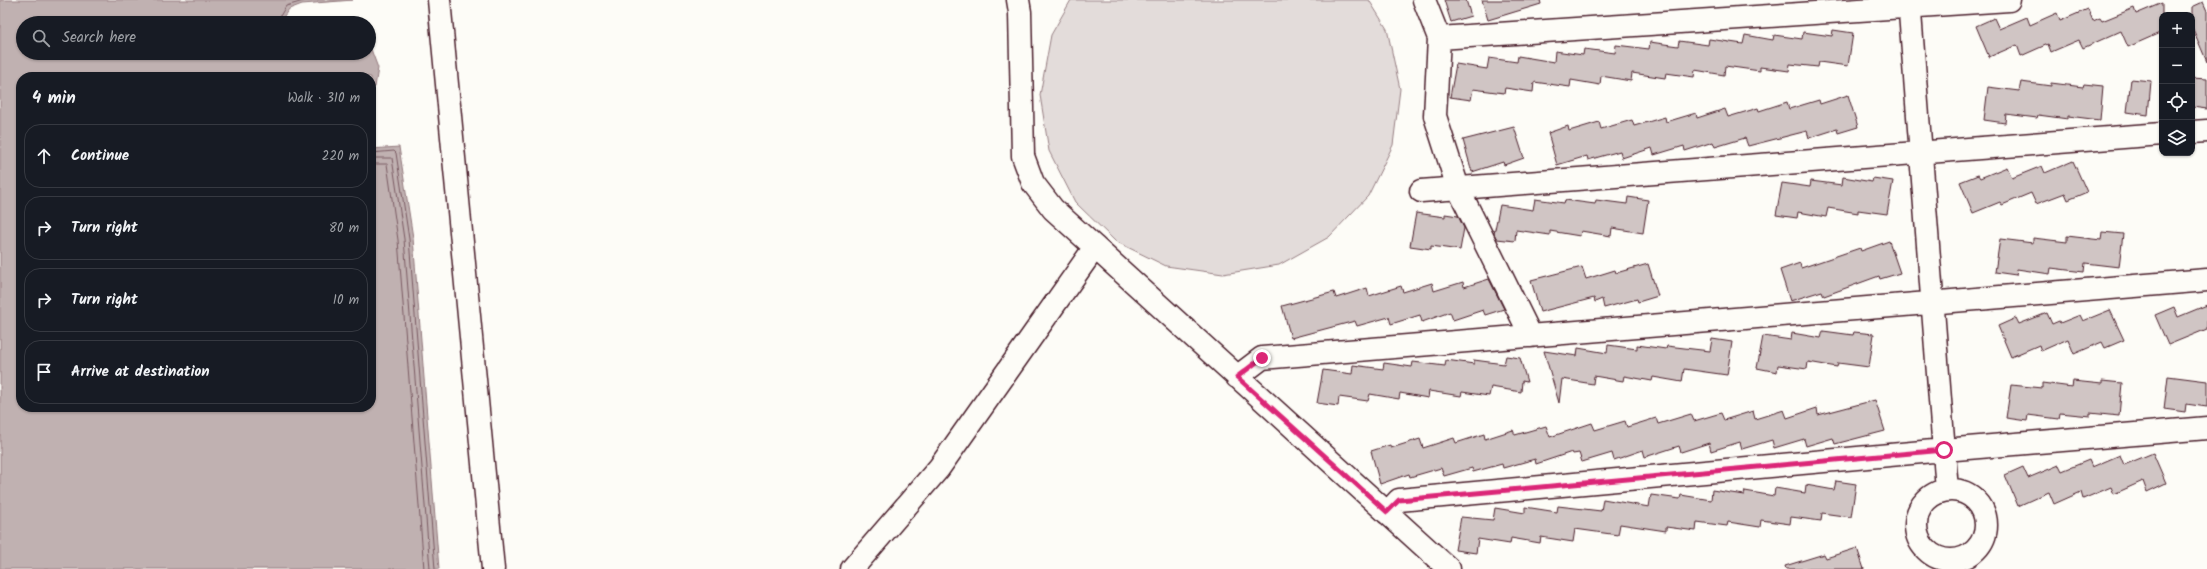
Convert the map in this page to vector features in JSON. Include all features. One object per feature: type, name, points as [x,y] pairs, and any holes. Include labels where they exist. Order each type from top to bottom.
[{"type":"street","points":[[439,0],[493,569]]},
{"type":"street","points":[[1018,0],[1020,12],[1023,156],[1034,183],[1053,209],[1449,569]]},
{"type":"street","points":[[1424,0],[1439,38],[1435,116],[1458,188],[1531,336]]},
{"type":"street","points":[[1439,38],[1909,3],[2009,0]]},
{"type":"street","points":[[1909,3],[1947,490]]},
{"type":"street","points":[[2195,132],[2207,131]]},
{"type":"street","points":[[1421,191],[1921,154],[2159,134]]},
{"type":"street","points":[[852,569],[939,468],[1095,247]]},
{"type":"street","points":[[1237,377],[1262,358],[2207,280]]},
{"type":"street","points":[[1387,512],[1399,500],[1944,450],[2207,428]]},
{"type":"street","points":[[1947,490],[1958,491],[1969,495],[1978,502],[1984,512],[1986,534],[1974,553],[1964,558],[1944,564],[1922,545],[1917,534],[1916,522],[1919,511],[1926,501],[1936,494],[1947,490]]},
{"type":"shaded area","points":[[1071,0],[1369,0],[1387,29],[1400,89],[1393,145],[1368,196],[1329,237],[1279,265],[1223,274],[1166,266],[1115,241],[1075,202],[1049,151],[1040,95],[1051,35]]},
{"type":"water","points":[[0,0],[353,0],[302,4],[289,9],[284,16],[16,16],[16,60],[375,60],[378,68],[376,81],[376,72],[16,72],[16,412],[376,412],[376,149],[399,147],[413,238],[439,569],[0,569]]},
{"type":"building","points":[[1444,0],[1466,0],[1471,16],[1451,22]]},
{"type":"building","points":[[1482,0],[1540,0],[1541,4],[1488,20]]},
{"type":"building","points":[[2203,2],[2207,11],[2207,62],[2195,34],[2195,12],[2192,12],[2192,7]]},
{"type":"building","points":[[2162,3],[2162,12],[2159,12],[2159,33],[2128,47],[2121,31],[2083,48],[2079,40],[2051,52],[2048,44],[2021,56],[2017,45],[1989,57],[1976,26],[1994,18],[1999,29],[2027,17],[2030,25],[2057,13],[2060,21],[2088,9],[2093,21],[2100,18],[2102,21],[2134,8],[2136,14]]},
{"type":"building","points":[[1833,30],[1853,33],[1848,66],[1819,62],[1818,67],[1790,64],[1789,71],[1760,67],[1760,71],[1725,66],[1724,75],[1695,70],[1694,77],[1666,73],[1665,78],[1632,73],[1631,81],[1601,76],[1600,85],[1571,80],[1570,87],[1534,82],[1533,92],[1505,88],[1504,93],[1473,89],[1471,100],[1450,97],[1456,64],[1487,69],[1489,58],[1517,62],[1518,56],[1554,62],[1555,51],[1583,55],[1584,49],[1615,53],[1616,45],[1649,49],[1650,42],[1678,46],[1679,41],[1708,45],[1709,39],[1743,44],[1745,35],[1773,40],[1774,35],[1802,39],[1803,32],[1832,36]]},
{"type":"building","points":[[2195,78],[2207,79],[2207,109],[2195,107]]},
{"type":"building","points":[[2131,79],[2151,81],[2148,115],[2127,112]]},
{"type":"building","points":[[2021,82],[2051,86],[2051,83],[2083,87],[2084,84],[2103,86],[2100,120],[2068,116],[2068,119],[2038,115],[2037,118],[2006,114],[2005,123],[1984,120],[1988,87],[2019,91]]},
{"type":"building","points":[[1848,95],[1858,127],[1838,133],[1837,129],[1809,138],[1807,131],[1748,146],[1745,138],[1715,147],[1713,142],[1685,151],[1684,146],[1654,155],[1652,148],[1622,158],[1620,151],[1588,160],[1587,156],[1557,165],[1548,133],[1568,126],[1569,131],[1599,122],[1601,129],[1632,120],[1634,126],[1665,117],[1666,122],[1696,113],[1697,118],[1725,109],[1728,117],[1758,108],[1759,111],[1787,102],[1789,109],[1819,100],[1820,104]]},
{"type":"building","points":[[1514,127],[1524,158],[1504,165],[1503,162],[1472,172],[1463,140]]},
{"type":"building","points":[[2073,161],[2087,192],[2068,200],[2065,193],[2036,204],[2031,193],[2002,205],[2000,202],[1973,213],[1960,182],[1978,175],[1980,178],[2007,167],[2012,178],[2042,166],[2045,173]]},
{"type":"building","points":[[1843,177],[1872,182],[1873,178],[1893,181],[1887,214],[1858,210],[1858,213],[1828,208],[1826,217],[1798,212],[1797,218],[1776,215],[1782,183],[1810,187],[1811,181],[1842,185]]},
{"type":"building","points":[[1628,197],[1648,200],[1643,233],[1612,228],[1611,236],[1581,231],[1580,236],[1550,231],[1550,235],[1516,230],[1515,241],[1497,239],[1494,234],[1500,205],[1533,210],[1535,199],[1564,203],[1565,200],[1595,204],[1596,200],[1627,204]]},
{"type":"building","points":[[1416,213],[1445,217],[1445,214],[1458,216],[1464,228],[1460,250],[1431,246],[1431,249],[1410,246]]},
{"type":"building","points":[[2102,232],[2123,234],[2119,267],[2085,263],[2084,272],[2051,268],[2050,274],[2017,269],[2016,275],[1995,272],[2000,239],[2033,243],[2033,238],[2067,242],[2067,236],[2101,240]]},
{"type":"building","points":[[1889,241],[1900,273],[1880,279],[1879,276],[1824,296],[1822,291],[1790,301],[1780,270],[1800,263],[1801,268],[1860,248],[1861,251]]},
{"type":"building","points":[[1648,264],[1658,296],[1638,302],[1637,299],[1604,308],[1602,299],[1595,302],[1594,298],[1540,312],[1531,280],[1582,267],[1586,279],[1615,270],[1616,273]]},
{"type":"building","points":[[1489,279],[1504,309],[1485,315],[1483,310],[1453,320],[1450,312],[1422,322],[1420,315],[1391,324],[1389,317],[1357,326],[1355,321],[1291,338],[1282,306],[1334,292],[1336,298],[1367,288],[1369,296],[1401,286],[1403,292],[1432,283],[1434,291],[1463,282],[1464,287]]},
{"type":"building","points":[[2207,305],[2207,329],[2168,345],[2155,315],[2174,307],[2178,317]]},
{"type":"building","points":[[2110,310],[2124,340],[2105,348],[2102,342],[2074,354],[2068,339],[2041,351],[2039,345],[2011,357],[1998,326],[2016,318],[2019,324],[2047,313],[2052,324],[2059,321],[2060,323],[2080,315],[2083,321]]},
{"type":"building","points":[[1823,331],[1853,335],[1854,332],[1874,334],[1869,367],[1838,363],[1837,367],[1808,362],[1807,369],[1778,365],[1777,372],[1757,368],[1763,336],[1791,340],[1792,333],[1821,338]]},
{"type":"building","points":[[1712,339],[1732,342],[1727,375],[1684,369],[1682,382],[1653,377],[1652,381],[1624,376],[1623,381],[1594,376],[1593,384],[1562,379],[1559,403],[1544,351],[1577,356],[1578,348],[1607,353],[1608,345],[1637,349],[1637,345],[1666,349],[1667,346],[1710,351]]},
{"type":"building","points":[[1506,356],[1520,358],[1527,382],[1522,381],[1521,392],[1491,387],[1489,396],[1462,392],[1461,396],[1429,391],[1428,398],[1400,393],[1399,399],[1370,394],[1368,401],[1339,397],[1338,406],[1317,403],[1323,370],[1352,374],[1353,365],[1383,369],[1384,363],[1412,367],[1413,362],[1445,366],[1446,360],[1474,364],[1474,360],[1504,364]]},
{"type":"building","points":[[2168,376],[2207,381],[2207,407],[2186,404],[2185,412],[2164,409]]},
{"type":"building","points":[[2073,381],[2102,384],[2102,381],[2122,383],[2119,416],[2090,413],[2090,416],[2060,413],[2059,419],[2028,415],[2027,421],[2006,418],[2011,385],[2042,388],[2042,383],[2072,387]]},
{"type":"building","points":[[1875,400],[1885,431],[1835,444],[1833,438],[1806,446],[1804,439],[1774,448],[1772,440],[1742,449],[1740,442],[1711,451],[1709,443],[1681,452],[1679,446],[1645,457],[1643,450],[1614,460],[1612,453],[1582,462],[1579,453],[1573,454],[1572,452],[1536,464],[1535,459],[1503,468],[1502,464],[1473,472],[1472,468],[1444,476],[1441,468],[1410,477],[1409,474],[1380,484],[1371,451],[1390,445],[1391,448],[1420,439],[1423,448],[1454,438],[1456,443],[1484,434],[1485,439],[1513,430],[1515,435],[1546,426],[1550,437],[1592,423],[1595,430],[1625,421],[1627,427],[1656,418],[1658,424],[1691,414],[1694,421],[1721,413],[1724,420],[1753,411],[1755,419],[1784,410],[1787,418],[1817,408],[1818,415]]},
{"type":"building","points":[[2153,453],[2166,483],[2147,492],[2143,481],[2114,494],[2111,487],[2083,499],[2081,492],[2054,504],[2049,492],[2018,506],[2005,475],[2023,467],[2028,478],[2059,465],[2062,471],[2089,460],[2092,467],[2120,455],[2124,465]]},
{"type":"building","points":[[1836,481],[1856,484],[1851,517],[1822,513],[1821,521],[1791,517],[1790,524],[1761,520],[1760,527],[1728,522],[1727,526],[1697,522],[1696,531],[1666,527],[1666,531],[1620,524],[1618,535],[1575,529],[1573,542],[1541,537],[1540,543],[1511,538],[1510,544],[1478,539],[1476,553],[1455,550],[1461,517],[1493,520],[1495,508],[1525,513],[1525,507],[1557,512],[1558,506],[1601,511],[1603,499],[1649,507],[1651,495],[1680,499],[1681,495],[1711,500],[1712,490],[1744,495],[1745,491],[1774,496],[1775,488],[1805,493],[1806,485],[1834,490]]},
{"type":"building","points":[[1857,548],[1864,569],[1786,569],[1785,566],[1824,554],[1826,558]]},
{"type":"route","points":[[1262,358],[1237,377],[1387,512],[1399,500],[1944,450]]}]
